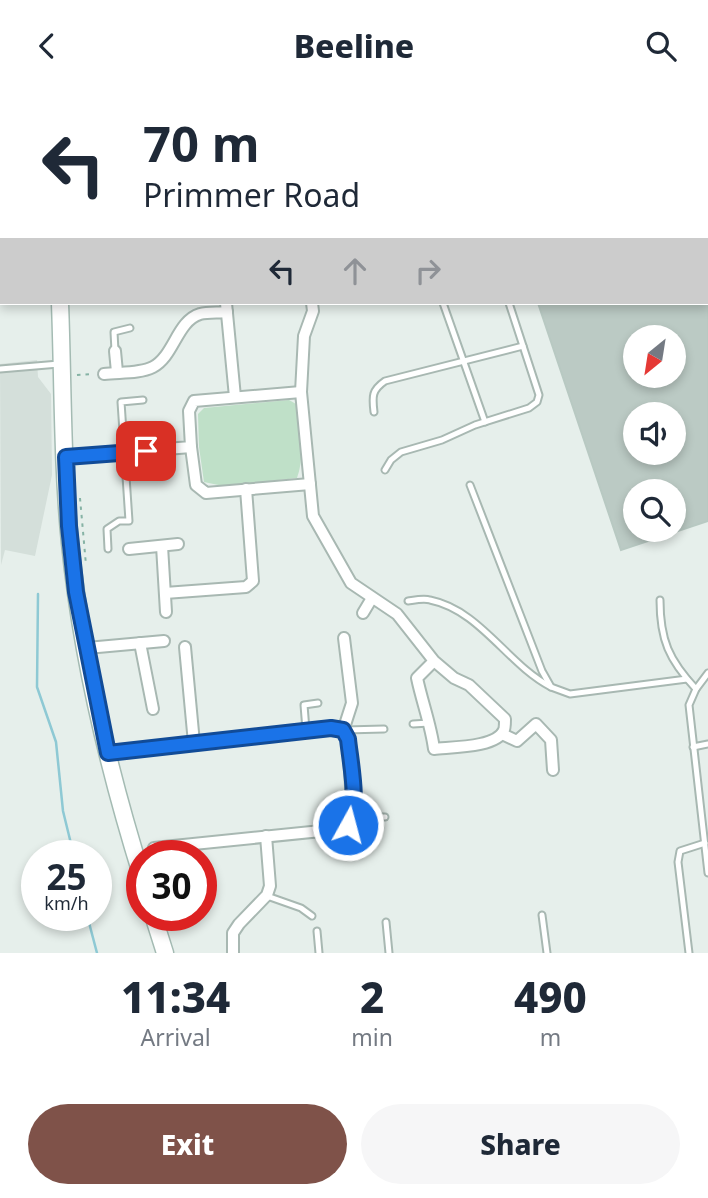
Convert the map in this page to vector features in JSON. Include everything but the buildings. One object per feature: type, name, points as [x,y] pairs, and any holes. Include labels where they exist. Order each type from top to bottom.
[{"type":"street","points":[[60,305],[67,370],[66,457],[70,544],[108,753],[131,840]]},
{"type":"street","points":[[312,305],[313,311],[304,336],[300,393],[313,516],[351,583],[397,614],[435,661],[454,678],[469,685],[505,719],[505,730],[502,734],[489,743],[434,748],[432,728],[417,678],[435,661]]},
{"type":"street","points":[[104,374],[151,369],[165,359],[176,339],[198,314],[227,307],[235,397]]},
{"type":"street","points":[[115,351],[117,373]]},
{"type":"street","points":[[300,393],[194,401],[189,411],[191,447],[196,485],[206,493],[310,484]]},
{"type":"street","points":[[66,457],[191,447]]},
{"type":"street","points":[[165,593],[246,587],[253,581],[246,489]]},
{"type":"street","points":[[129,549],[178,544]]},
{"type":"street","points":[[162,546],[166,612]]},
{"type":"street","points":[[363,613],[372,599]]},
{"type":"street","points":[[217,841],[341,829],[353,817],[348,739],[343,730],[352,703],[344,638]]},
{"type":"street","points":[[87,648],[164,641]]},
{"type":"street","points":[[140,643],[153,709]]},
{"type":"street","points":[[185,647],[194,743]]},
{"type":"street","points":[[502,734],[517,741],[536,724],[551,740],[553,769]]},
{"type":"street","points":[[108,753],[306,730],[343,730]]},
{"type":"street","points":[[233,953],[233,933],[239,923],[267,895],[270,886],[266,836]]},
{"type":"street","points":[[158,931],[165,953]]},
{"type":"lane","points":[[444,305],[485,422]]},
{"type":"lane","points":[[385,470],[391,460],[401,452],[442,440],[537,403],[539,395],[510,305]]},
{"type":"lane","points":[[115,351],[114,332],[130,328]]},
{"type":"lane","points":[[374,412],[372,396],[375,388],[385,381],[523,346]]},
{"type":"lane","points":[[0,369],[67,370]]},
{"type":"lane","points":[[108,549],[107,529],[119,521],[129,521],[121,402],[143,400]]},
{"type":"lane","points":[[470,485],[542,671],[551,687]]},
{"type":"lane","points":[[408,601],[429,599],[469,618],[536,679],[570,694],[687,679]]},
{"type":"lane","points":[[660,600],[660,623],[675,666],[696,689]]},
{"type":"lane","points":[[708,673],[696,689],[689,705],[708,873]]},
{"type":"lane","points":[[306,730],[304,705],[318,703]]},
{"type":"lane","points":[[413,724],[429,723]]},
{"type":"lane","points":[[343,730],[384,729]]},
{"type":"lane","points":[[693,747],[708,744]]},
{"type":"lane","points":[[701,810],[708,808]]},
{"type":"lane","points":[[353,817],[385,817]]},
{"type":"lane","points":[[689,953],[678,862],[680,851],[705,843]]},
{"type":"lane","points":[[267,895],[301,908],[312,916]]},
{"type":"lane","points":[[542,915],[547,953]]},
{"type":"lane","points":[[386,922],[389,953]]},
{"type":"lane","points":[[317,931],[319,953]]},
{"type":"path","points":[[67,370],[104,374]]},
{"type":"path","points":[[80,495],[87,568]]},
{"type":"shaded area","points":[[37,360],[38,377],[51,394],[52,475],[35,556],[5,550],[1,565],[0,364]]},
{"type":"green space","points":[[289,400],[296,404],[301,432],[302,451],[297,478],[223,486],[204,482],[198,414],[204,408]]},
{"type":"waterway","points":[[38,594],[37,687],[56,742],[63,811],[70,840]]},
{"type":"waterway","points":[[91,931],[97,953]]},
{"type":"route","points":[[146,451],[66,457],[70,544],[76,592],[108,753],[331,728],[343,730],[348,739],[353,801],[353,817],[348,825]]}]
